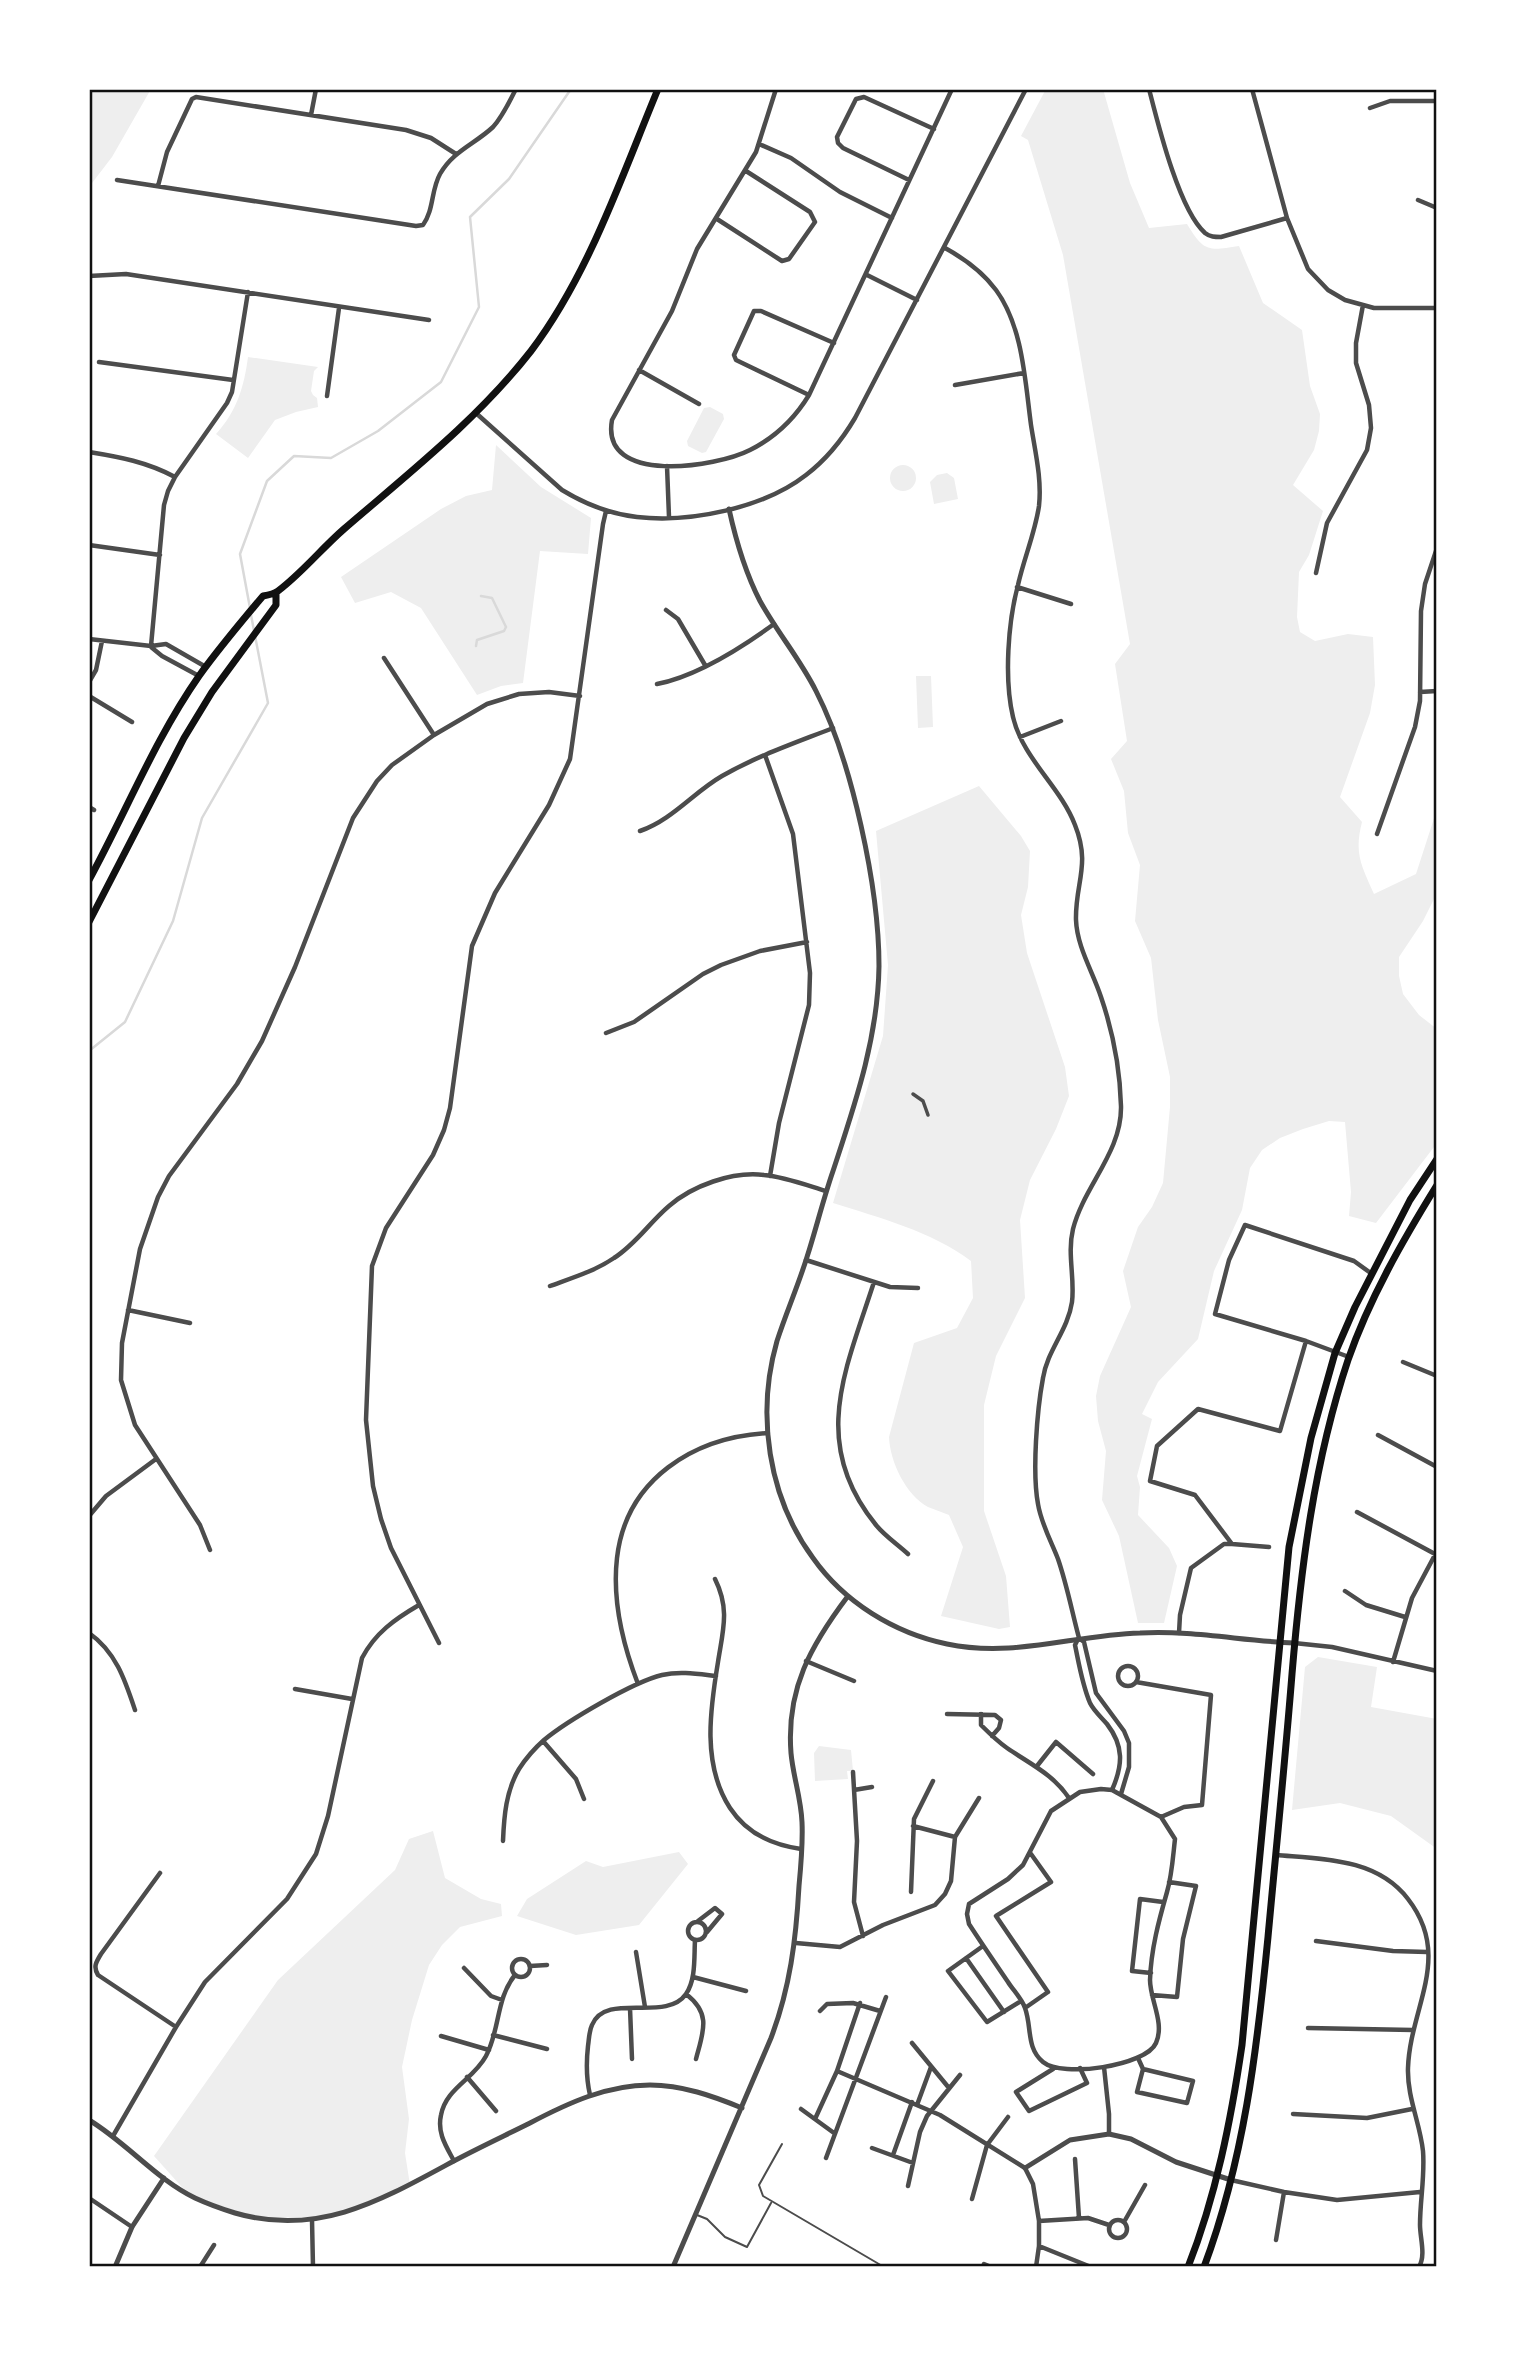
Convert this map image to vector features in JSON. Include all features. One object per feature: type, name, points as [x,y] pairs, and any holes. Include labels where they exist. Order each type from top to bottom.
[{"type":"main road","points":[[89,880],[159,743],[199,676],[263,596],[276,593],[323,548],[477,414],[532,349],[587,257],[658,89]]},
{"type":"main road","points":[[89,922],[184,738],[212,692],[276,605],[276,593]]},
{"type":"main road","points":[[1188,2267],[1216,2176],[1232,2111],[1242,2045],[1289,1547],[1311,1438],[1335,1353],[1410,1200],[1437,1159]]},
{"type":"main road","points":[[1204,2267],[1231,2180],[1247,2114],[1257,2047],[1294,1643],[1310,1510],[1349,1357],[1390,1267],[1437,1185]]},
{"type":"street","points":[[311,115],[316,89]]},
{"type":"street","points":[[117,180],[415,226],[423,225],[429,217],[437,181],[456,154],[502,116],[516,89]]},
{"type":"street","points":[[776,89],[759,144],[746,171],[697,249],[672,310],[615,414],[611,427],[612,438],[616,447],[630,459],[667,466],[713,462],[749,451],[782,428],[797,412],[834,344],[953,89]]},
{"type":"street","points":[[477,414],[562,490],[606,511],[635,517],[668,517],[729,509],[753,503],[790,486],[834,449],[867,396],[1026,89]]},
{"type":"street","points":[[1149,89],[1163,145],[1189,208],[1204,232],[1221,237],[1287,218]]},
{"type":"street","points":[[1252,89],[1287,218],[1307,269],[1336,296],[1363,306],[1437,308]]},
{"type":"street","points":[[158,186],[167,152],[192,99],[200,97],[418,132],[456,154]]},
{"type":"street","points":[[909,180],[843,148],[838,144],[837,137],[859,97],[934,129]]},
{"type":"street","points":[[1370,108],[1390,101],[1437,101]]},
{"type":"street","points":[[759,144],[791,158],[840,192],[892,218]]},
{"type":"street","points":[[717,219],[782,261],[789,259],[815,222],[810,212],[746,171]]},
{"type":"street","points":[[1418,200],[1437,208]]},
{"type":"street","points":[[945,248],[966,259],[997,291],[1013,326],[1024,373],[1040,491],[1034,528],[1011,615],[1012,709],[1020,737],[1044,776],[1065,802],[1080,838],[1083,871],[1076,922],[1083,951],[1102,999],[1113,1038],[1120,1093],[1120,1126],[1115,1141],[1091,1184],[1073,1226],[1070,1256],[1072,1304],[1063,1333],[1044,1370],[1035,1475],[1038,1504],[1063,1576],[1079,1638],[1084,1642],[1096,1693],[1124,1731],[1129,1743],[1129,1767],[1121,1794]]},
{"type":"street","points":[[89,276],[125,274],[429,320]]},
{"type":"street","points":[[867,275],[917,300]]},
{"type":"street","points":[[151,646],[164,505],[175,477],[232,392],[248,292]]},
{"type":"street","points":[[1316,573],[1327,523],[1367,450],[1371,428],[1369,405],[1356,363],[1356,343],[1363,306]]},
{"type":"street","points":[[327,396],[339,308]]},
{"type":"street","points":[[809,394],[736,360],[734,355],[754,312],[761,311],[834,344]]},
{"type":"street","points":[[99,362],[233,380]]},
{"type":"street","points":[[639,370],[699,404]]},
{"type":"street","points":[[955,385],[1024,373]]},
{"type":"street","points":[[89,452],[155,466],[175,477]]},
{"type":"street","points":[[667,466],[668,517]]},
{"type":"street","points":[[729,509],[744,565],[758,598],[804,669],[833,728],[851,790],[869,871],[879,965],[872,1041],[857,1098],[806,1260],[776,1343],[768,1385],[768,1433],[774,1474],[801,1542],[819,1567],[848,1596],[898,1628],[949,1644],[1011,1649],[1079,1638],[1144,1632],[1179,1633],[1332,1647],[1437,1671]]},
{"type":"street","points":[[439,1643],[391,1548],[371,1474],[366,1420],[372,1266],[386,1228],[433,1155],[444,1130],[450,1108],[472,946],[495,893],[550,805],[574,743],[606,511]]},
{"type":"street","points":[[89,545],[160,555]]},
{"type":"street","points":[[1377,834],[1415,727],[1420,692],[1421,611],[1425,584],[1437,548]]},
{"type":"street","points":[[1017,587],[1071,604]]},
{"type":"street","points":[[666,610],[678,619],[705,665]]},
{"type":"street","points":[[657,684],[681,678],[757,637],[774,624]]},
{"type":"street","points":[[89,639],[151,646],[166,644],[206,667]]},
{"type":"street","points":[[89,682],[96,670],[102,640]]},
{"type":"street","points":[[151,646],[162,656],[199,676]]},
{"type":"street","points":[[172,661],[178,650]]},
{"type":"street","points":[[384,658],[434,735]]},
{"type":"street","points":[[1420,692],[1437,691]]},
{"type":"street","points":[[210,1550],[200,1525],[135,1424],[121,1380],[122,1343],[128,1310],[144,1233],[158,1197],[169,1176],[237,1084],[262,1041],[295,967],[353,818],[385,773],[434,735],[503,698],[549,692],[580,696]]},
{"type":"street","points":[[89,696],[132,722]]},
{"type":"street","points":[[1020,737],[1061,721]]},
{"type":"street","points":[[640,831],[660,822],[715,780],[765,755],[833,728]]},
{"type":"street","points":[[765,755],[793,834],[810,973],[809,1005],[779,1123],[771,1176]]},
{"type":"street","points":[[606,1033],[634,1022],[703,974],[722,965],[760,951],[807,942]]},
{"type":"street","points":[[913,1094],[922,1101],[928,1115]]},
{"type":"street","points":[[550,1286],[615,1258],[638,1240],[667,1208],[700,1187],[740,1175],[771,1176],[826,1191]]},
{"type":"street","points":[[1349,1357],[1215,1314],[1229,1260],[1245,1225],[1354,1261],[1372,1274]]},
{"type":"street","points":[[806,1260],[901,1289],[918,1288]]},
{"type":"street","points":[[874,1282],[841,1388],[837,1407],[839,1444],[849,1481],[866,1511],[878,1527],[908,1554]]},
{"type":"street","points":[[128,1310],[190,1323]]},
{"type":"street","points":[[1232,1544],[1195,1495],[1150,1480],[1157,1446],[1198,1409],[1280,1431],[1306,1341]]},
{"type":"street","points":[[1404,1362],[1437,1376]]},
{"type":"street","points":[[638,1684],[623,1642],[616,1565],[622,1532],[635,1504],[651,1482],[682,1457],[723,1438],[768,1433]]},
{"type":"street","points":[[1378,1435],[1437,1466]]},
{"type":"street","points":[[89,1516],[106,1496],[156,1459]]},
{"type":"street","points":[[1357,1512],[1436,1553],[1421,1578],[1405,1617],[1393,1662]]},
{"type":"street","points":[[1179,1633],[1180,1615],[1191,1568],[1224,1544],[1269,1547]]},
{"type":"street","points":[[715,1579],[725,1607],[712,1704],[712,1757],[716,1779],[724,1799],[745,1826],[759,1836],[784,1847],[802,1849]]},
{"type":"street","points":[[1345,1591],[1366,1605],[1405,1617]]},
{"type":"street","points":[[673,2267],[783,2005],[796,1943],[802,1849],[802,1821],[790,1739],[795,1691],[805,1660],[848,1596]]},
{"type":"street","points":[[113,2136],[176,2026],[211,1976],[287,1899],[316,1854],[328,1816],[362,1658],[386,1626],[419,1605]]},
{"type":"street","points":[[89,1633],[100,1641],[118,1664],[135,1710]]},
{"type":"street","points":[[1079,1638],[1075,1645],[1082,1682],[1092,1706],[1109,1727],[1121,1752],[1121,1768],[1112,1790]]},
{"type":"street","points":[[805,1660],[854,1681]]},
{"type":"street","points":[[1136,1682],[1137,1672],[1133,1667],[1124,1667],[1119,1672],[1118,1678],[1122,1684],[1128,1686],[1136,1682],[1211,1695],[1202,1805],[1184,1807],[1161,1817]]},
{"type":"street","points":[[503,1841],[505,1810],[513,1781],[520,1768],[543,1741],[638,1684],[672,1674],[716,1676]]},
{"type":"street","points":[[295,1689],[352,1699]]},
{"type":"street","points":[[947,1714],[995,1715],[1001,1720],[999,1728],[992,1736]]},
{"type":"street","points":[[981,1714],[981,1725],[992,1736],[1059,1783],[1069,1798]]},
{"type":"street","points":[[543,1741],[576,1779],[584,1799]]},
{"type":"street","points":[[1037,1766],[1056,1742],[1093,1774]]},
{"type":"street","points":[[853,1772],[857,1841],[854,1902],[863,1936]]},
{"type":"street","points":[[911,1892],[913,1826],[916,1812],[933,1781]]},
{"type":"street","points":[[854,1790],[872,1787]]},
{"type":"street","points":[[1053,2069],[1042,2062],[1030,2042],[1025,2008],[967,1919],[969,1904],[1016,1873],[1031,1854],[1051,1811],[1069,1798],[1092,1790],[1112,1790],[1161,1817],[1175,1839],[1169,1882],[1155,1938],[1151,1973],[1152,1995],[1158,2022],[1157,2041],[1147,2053],[1138,2058],[1104,2067],[1053,2069],[1016,2092],[1029,2111],[1087,2082],[1080,2068]]},
{"type":"street","points":[[796,1943],[840,1947],[883,1925],[924,1911],[941,1900],[951,1881],[955,1837],[979,1798]]},
{"type":"street","points":[[913,1826],[955,1837]]},
{"type":"street","points":[[1025,2008],[1048,1992],[996,1916],[1051,1882],[1031,1854]]},
{"type":"street","points":[[1275,1855],[1352,1864],[1385,1879],[1400,1890],[1414,1907],[1423,1930],[1429,1972],[1413,2030],[1408,2068],[1412,2109],[1423,2149],[1420,2192],[1422,2255],[1419,2267]]},
{"type":"street","points":[[160,1873],[101,1954],[95,1964],[95,1970],[176,2026]]},
{"type":"street","points":[[1152,1995],[1177,1997],[1183,1939],[1196,1886],[1169,1882]]},
{"type":"street","points":[[1151,1973],[1132,1971],[1140,1899],[1163,1902]]},
{"type":"street","points":[[715,1908],[722,1914],[706,1933],[703,1938],[695,1940],[689,1936],[688,1930],[691,1924],[715,1908]]},
{"type":"street","points":[[697,1922],[705,1927],[706,1933]]},
{"type":"street","points":[[590,2095],[586,2079],[592,2025],[598,2016],[608,2011],[671,2005],[686,1994],[693,1977],[695,1940]]},
{"type":"street","points":[[1316,1941],[1393,1951],[1427,1952]]},
{"type":"street","points":[[983,1946],[948,1971],[987,2022],[1021,2001]]},
{"type":"street","points":[[636,1952],[645,2007]]},
{"type":"street","points":[[966,1958],[1004,2012]]},
{"type":"street","points":[[515,1975],[512,1966],[518,1959],[524,1959],[530,1966]]},
{"type":"street","points":[[530,1966],[547,1965]]},
{"type":"street","points":[[515,1975],[527,1975],[530,1966]]},
{"type":"street","points":[[464,1968],[491,1996],[502,2000]]},
{"type":"street","points":[[454,2161],[441,2134],[441,2115],[452,2092],[481,2064],[489,2050],[502,2000],[515,1975]]},
{"type":"street","points":[[693,1977],[746,1991]]},
{"type":"street","points":[[686,1994],[699,2008],[705,2020],[695,2059]]},
{"type":"street","points":[[826,2158],[886,1997]]},
{"type":"street","points":[[820,2011],[823,2006],[829,2004],[860,2003],[880,2011]]},
{"type":"street","points":[[815,2119],[836,2071],[860,2003]]},
{"type":"street","points":[[630,2008],[632,2059]]},
{"type":"street","points":[[1308,2028],[1413,2030]]},
{"type":"street","points":[[494,2035],[547,2049]]},
{"type":"street","points":[[441,2036],[489,2050]]},
{"type":"street","points":[[912,2043],[949,2088]]},
{"type":"street","points":[[1138,2058],[1143,2069],[1137,2092],[1187,2103],[1194,2081],[1143,2069]]},
{"type":"street","points":[[892,2155],[931,2067]]},
{"type":"street","points":[[1104,2067],[1110,2114],[1108,2134]]},
{"type":"street","points":[[836,2071],[930,2111],[1025,2168],[1032,2184],[1039,2221],[1036,2267]]},
{"type":"street","points":[[908,2186],[920,2132],[930,2111],[960,2075]]},
{"type":"street","points":[[467,2077],[496,2112]]},
{"type":"street","points":[[89,2120],[113,2136],[163,2178],[195,2198],[238,2213],[277,2220],[312,2220],[344,2214],[369,2205],[558,2108],[590,2095],[631,2087],[668,2086],[708,2095],[742,2108]]},
{"type":"street","points":[[801,2109],[834,2133]]},
{"type":"street","points":[[1293,2115],[1367,2118],[1412,2109]]},
{"type":"street","points":[[972,2199],[987,2145],[1008,2117]]},
{"type":"street","points":[[1025,2168],[1070,2140],[1108,2134],[1130,2139],[1176,2162],[1216,2176],[1284,2192],[1337,2200],[1420,2192]]},
{"type":"street","points":[[872,2148],[913,2163]]},
{"type":"street","points":[[1075,2159],[1079,2218]]},
{"type":"street","points":[[115,2267],[132,2227],[163,2178]]},
{"type":"street","points":[[1124,2222],[1115,2220],[1109,2225],[1111,2235],[1120,2238],[1127,2231],[1124,2222],[1145,2185]]},
{"type":"street","points":[[1276,2240],[1284,2192]]},
{"type":"street","points":[[89,2198],[132,2227]]},
{"type":"street","points":[[1039,2221],[1079,2218],[1099,2220],[1109,2225]]},
{"type":"street","points":[[312,2220],[313,2267]]},
{"type":"street","points":[[200,2267],[214,2245]]},
{"type":"street","points":[[1039,2246],[1091,2267]]},
{"type":"street","points":[[984,2264],[991,2267]]},
{"type":"lane","points":[[782,2144],[759,2185],[763,2196],[884,2267]]},
{"type":"lane","points":[[697,2215],[707,2219],[725,2237],[747,2247],[771,2203]]},
{"type":"shaded area","points":[[89,89],[151,89],[112,157],[89,187]]},
{"type":"shaded area","points":[[1046,89],[1103,89],[1130,183],[1149,228],[1187,224],[1203,245],[1213,249],[1239,246],[1263,303],[1302,330],[1310,386],[1320,414],[1314,450],[1293,485],[1323,511],[1309,555],[1299,572],[1297,617],[1300,632],[1315,641],[1348,634],[1373,637],[1375,685],[1370,713],[1340,797],[1362,822],[1360,859],[1374,894],[1416,874],[1437,809],[1437,893],[1423,921],[1399,957],[1399,976],[1403,994],[1419,1015],[1437,1029],[1437,1143],[1376,1223],[1349,1216],[1351,1192],[1345,1122],[1329,1121],[1280,1138],[1262,1150],[1250,1168],[1242,1210],[1214,1271],[1198,1339],[1158,1382],[1142,1414],[1152,1419],[1137,1476],[1140,1487],[1138,1515],[1169,1548],[1177,1566],[1164,1623],[1138,1623],[1119,1536],[1102,1500],[1106,1451],[1098,1421],[1096,1396],[1100,1376],[1131,1307],[1123,1271],[1138,1227],[1152,1207],[1163,1183],[1170,1077],[1158,1020],[1151,958],[1135,921],[1140,865],[1128,833],[1124,791],[1111,759],[1127,741],[1115,664],[1130,644],[1063,255],[1028,140],[1021,136]]},
{"type":"shaded area","points":[[248,357],[318,367],[314,371],[311,391],[317,398],[318,407],[275,420],[248,458],[216,434],[238,398]]},
{"type":"shaded area","points":[[710,407],[723,414],[724,419],[706,452],[702,453],[688,446],[687,441],[704,408]]},
{"type":"shaded area","points":[[496,445],[541,487],[591,518],[588,554],[540,551],[523,683],[501,686],[477,695],[421,608],[391,592],[355,603],[341,577],[441,509],[466,496],[492,490]]},
{"type":"shaded area","points":[[903,465],[912,469],[916,478],[912,487],[903,491],[894,487],[890,478],[894,469]]},
{"type":"shaded area","points":[[947,473],[954,478],[958,499],[934,504],[930,482],[937,475]]},
{"type":"shaded area","points":[[916,676],[931,676],[933,727],[918,728]]},
{"type":"shaded area","points":[[979,786],[1021,836],[1030,851],[1028,887],[1021,915],[1027,953],[1065,1067],[1069,1096],[1056,1129],[1030,1180],[1020,1220],[1025,1298],[996,1356],[984,1405],[984,1511],[1006,1576],[1010,1627],[999,1629],[941,1616],[963,1547],[949,1515],[920,1502],[906,1486],[892,1457],[889,1437],[914,1343],[957,1328],[973,1298],[971,1261],[922,1233],[833,1203],[883,1036],[888,965],[876,831]]},
{"type":"shaded area","points":[[1318,1657],[1377,1667],[1371,1707],[1437,1719],[1437,1849],[1391,1816],[1340,1803],[1292,1810],[1305,1667]]},
{"type":"shaded area","points":[[819,1746],[851,1750],[853,1771],[847,1771],[848,1779],[815,1781],[814,1753]]},
{"type":"shaded area","points":[[433,1831],[445,1878],[481,1899],[501,1904],[502,1916],[460,1927],[442,1945],[429,1965],[412,2020],[402,2067],[409,2119],[405,2153],[410,2185],[326,2218],[254,2217],[189,2195],[154,2156],[278,1980],[395,1870],[409,1839]]},
{"type":"shaded area","points":[[679,1852],[688,1864],[639,1925],[576,1935],[517,1916],[527,1899],[586,1861],[603,1867]]},
{"type":"waterway","points":[[250,608],[240,554],[267,481],[294,456],[331,458],[378,431],[441,382],[479,307],[470,217],[509,179],[571,89]]},
{"type":"waterway","points":[[476,646],[477,640],[504,631],[506,627],[492,598],[481,596]]},
{"type":"waterway","points":[[89,1051],[125,1022],[173,921],[202,818],[268,703],[251,615]]}]
